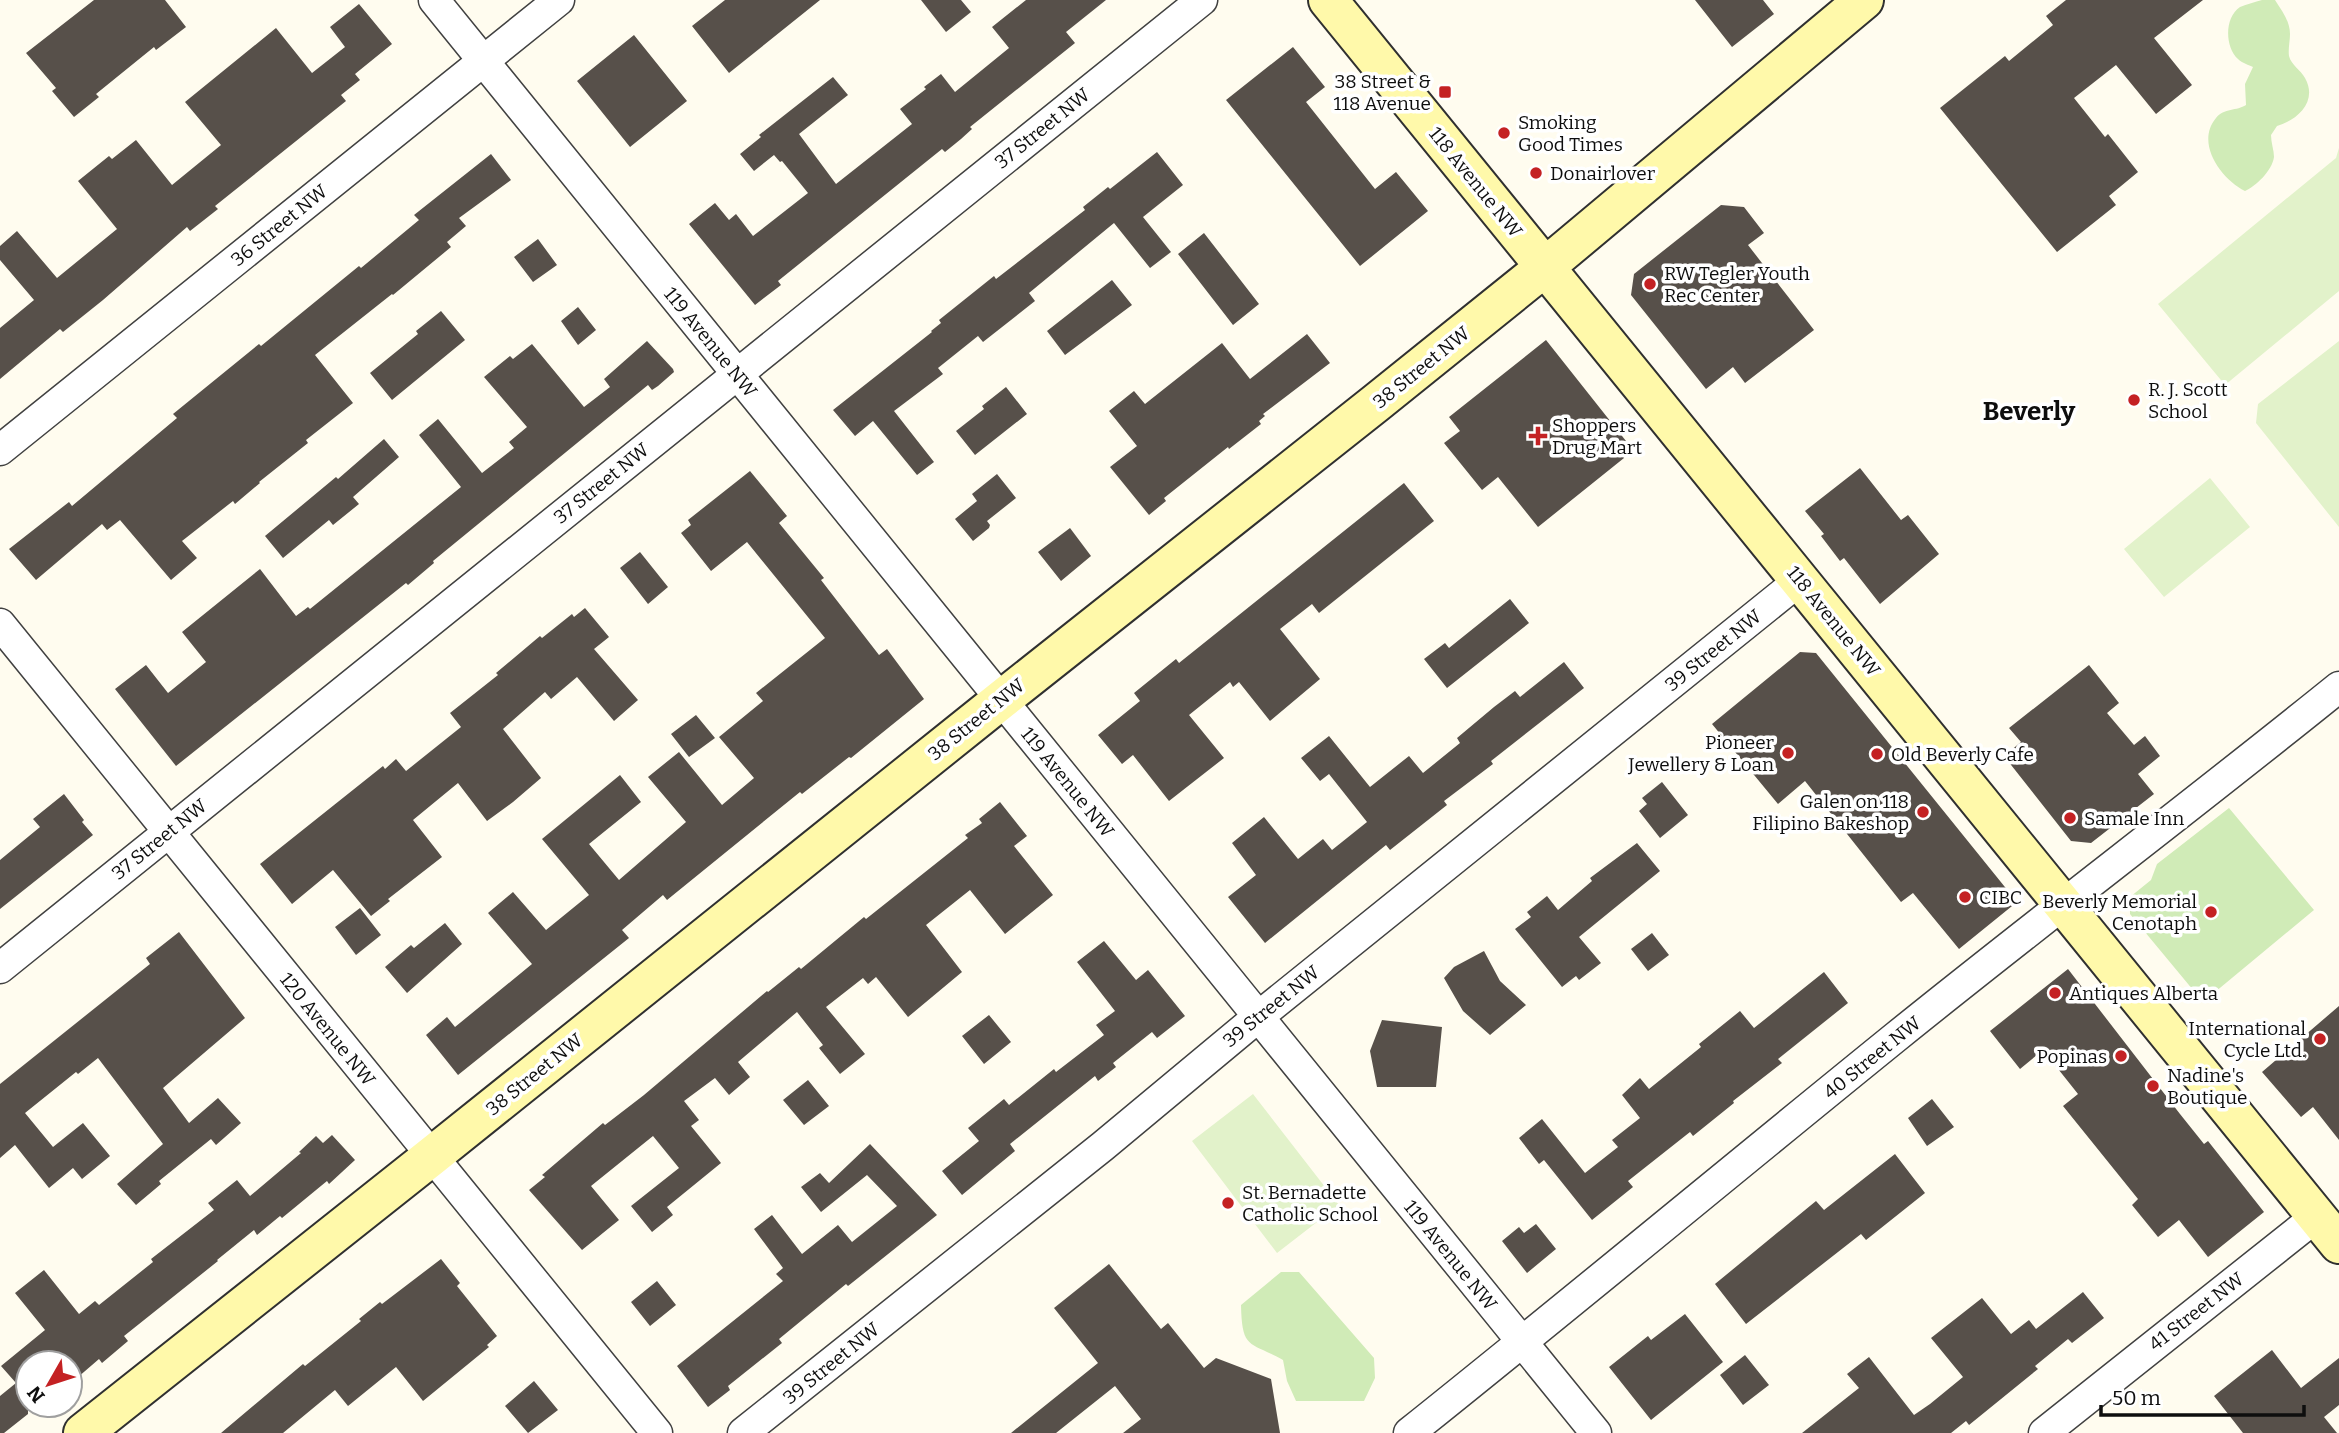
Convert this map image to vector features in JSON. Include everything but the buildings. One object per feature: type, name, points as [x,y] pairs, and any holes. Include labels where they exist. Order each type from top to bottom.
[{"type":"street","name":"119 Avenue NW","points":[[434,0],[1596,1433]]},
{"type":"street","name":"36 Street NW","points":[[0,450],[558,0]]},
{"type":"street","name":"37 Street NW","points":[[0,968],[1202,0]]},
{"type":"street","name":"118 Avenue NW","points":[[1328,0],[2328,1230]]},
{"type":"street","name":"38 Street NW","points":[[83,1433],[1376,404],[1545,267],[1854,3]]},
{"type":"street","name":"39 Street NW","points":[[743,1433],[1103,1146],[1258,1017],[1800,580]]},
{"type":"street","name":"120 Avenue NW","points":[[0,624],[657,1433]]},
{"type":"street","name":"40 Street NW","points":[[1409,1433],[2063,903],[2222,782],[2339,687]]},
{"type":"street","name":"41 Street NW","points":[[2044,1433],[2328,1230]]},
{"type":"green space","points":[[2262,0],[2275,0],[2285,16],[2290,29],[2289,56],[2305,78],[2309,94],[2299,114],[2277,126],[2271,135],[2273,162],[2263,177],[2245,191],[2227,178],[2220,169],[2210,149],[2208,138],[2210,128],[2219,115],[2246,105],[2245,84],[2253,67],[2234,54],[2229,40],[2229,25],[2240,7]]},
{"type":"green space","points":[[2339,148],[2339,291],[2225,385],[2158,304],[2336,158]]},
{"type":"green space","points":[[2339,341],[2339,527],[2256,423],[2258,404]]},
{"type":"green space","points":[[2210,478],[2250,527],[2164,597],[2124,549]]},
{"type":"green space","points":[[2229,808],[2314,910],[2203,1002],[2130,914],[2130,897],[2151,880],[2157,864]]},
{"type":"green space","points":[[1253,1094],[1339,1205],[1277,1253],[1192,1141]]},
{"type":"green space","points":[[1281,1272],[1299,1272],[1374,1358],[1375,1378],[1364,1401],[1296,1401],[1287,1381],[1283,1360],[1255,1346],[1246,1337],[1241,1305]]},
{"type":"place","name":"38 Street & 118 Avenue","points":[[1445,92]]},
{"type":"place","name":"Smoking Good Times","points":[[1504,133]]},
{"type":"place","name":"Donairlover","points":[[1536,173]]},
{"type":"place","name":"RW Tegler Youth Rec Center","points":[[1650,284]]},
{"type":"place","name":"R. J. Scott School","points":[[2134,400]]},
{"type":"place","name":"Shoppers Drug Mart","points":[[1538,436]]},
{"type":"place","name":"Pioneer Jewellery & Loan","points":[[1788,753]]},
{"type":"place","name":"Old Beverly Cafe","points":[[1877,754]]},
{"type":"place","name":"Galen on 118 Filipino Bakeshop","points":[[1923,812]]},
{"type":"place","name":"Samale Inn","points":[[2070,818]]},
{"type":"place","name":"CIBC","points":[[1965,897]]},
{"type":"place","name":"Beverly Memorial Cenotaph","points":[[2211,912]]},
{"type":"place","name":"Antiques Alberta","points":[[2055,993]]},
{"type":"place","name":"International Cycle Ltd.","points":[[2320,1039]]},
{"type":"place","name":"Popinas","points":[[2121,1056]]},
{"type":"place","name":"Nadine's Boutique","points":[[2153,1086]]},
{"type":"place","name":"St. Bernadette Catholic School","points":[[1228,1203]]},
{"type":"district","name":"Beverly","points":[[2029,411]]}]
